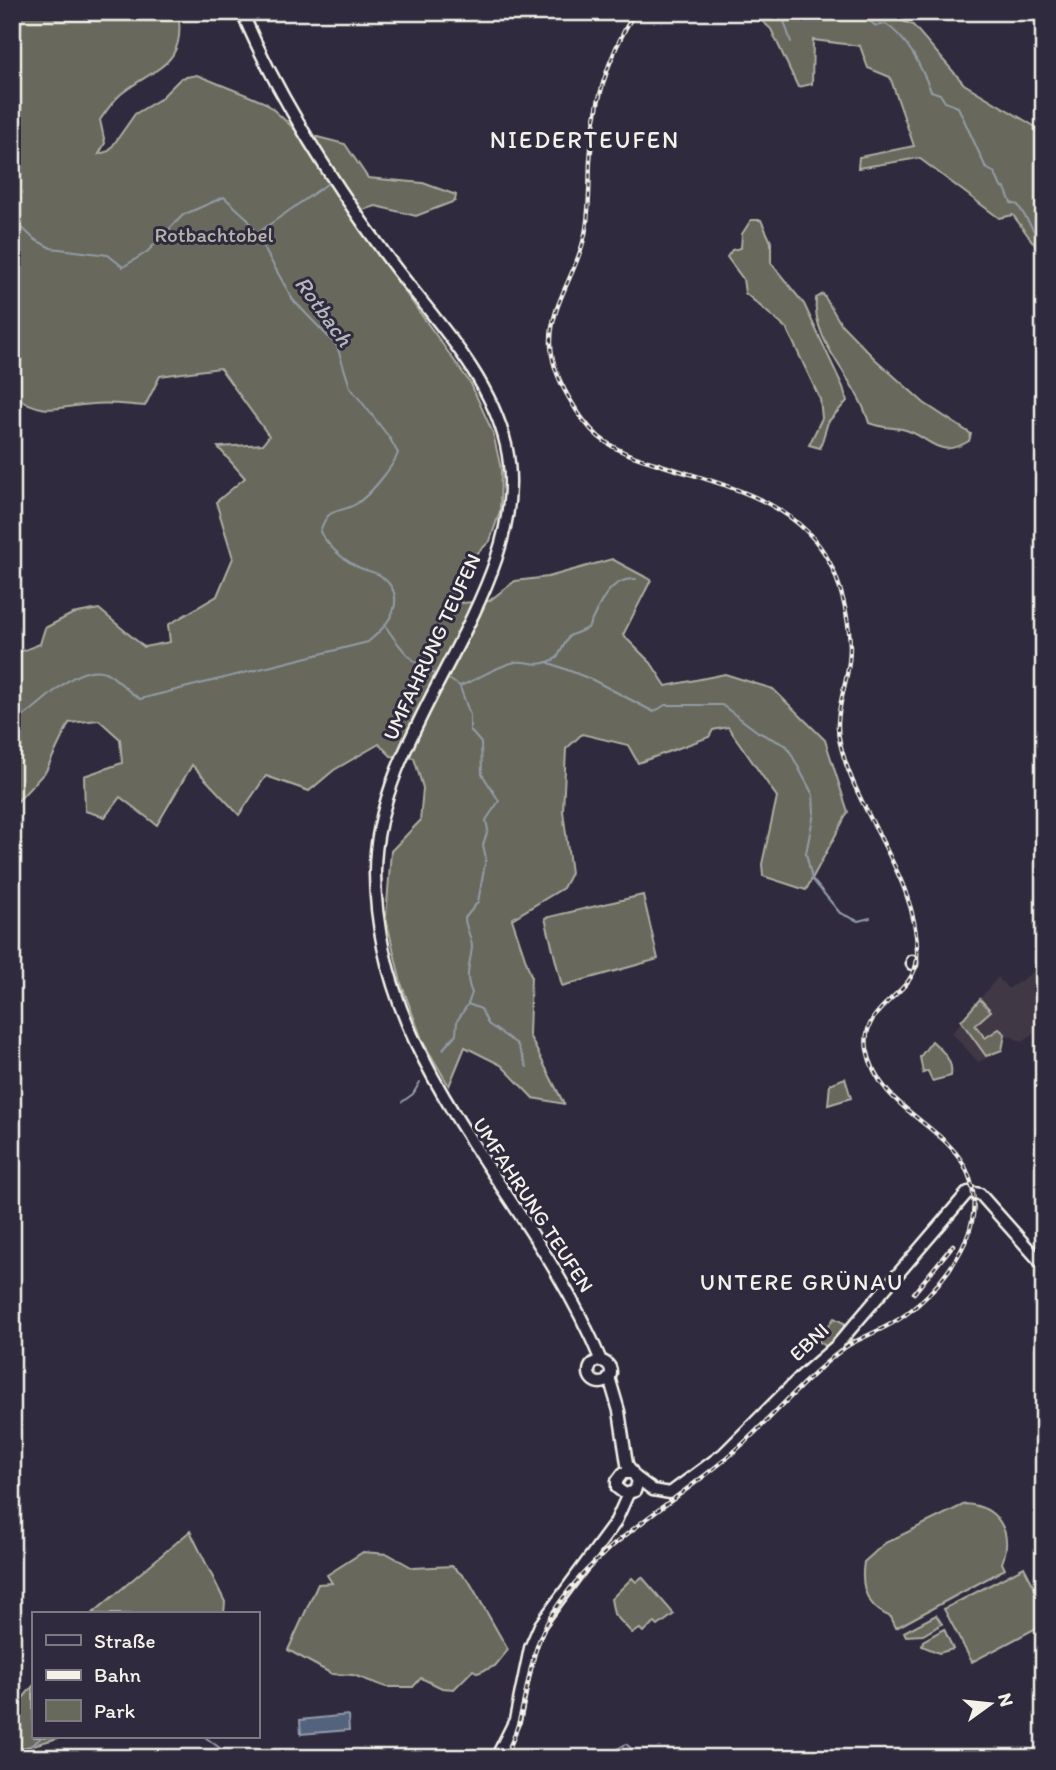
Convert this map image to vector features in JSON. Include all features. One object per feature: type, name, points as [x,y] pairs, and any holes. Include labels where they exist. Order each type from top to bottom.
[{"type":"main road","name":"UMFAHRUNG TEUFEN","points":[[243,12],[307,135],[372,236],[484,389],[499,421],[506,448],[509,502],[503,533],[491,571],[402,755],[384,801],[375,853],[375,889],[383,949],[405,1021],[437,1089],[538,1242],[582,1319],[597,1363]]},
{"type":"main road","name":"EBNI","points":[[627,1492],[673,1492],[743,1436],[799,1378],[837,1345],[958,1199],[970,1191],[980,1194],[1044,1266]]},
{"type":"main road","points":[[605,1380],[590,1377],[597,1363],[610,1367],[605,1380],[615,1415],[620,1475],[616,1485],[627,1492]]},
{"type":"main road","points":[[605,1380],[634,1475],[653,1490]]},
{"type":"main road","points":[[620,1475],[634,1475]]},
{"type":"main road","points":[[497,1757],[515,1720],[530,1648],[542,1620],[610,1529],[634,1475]]},
{"type":"shaded area","points":[[1044,965],[1044,1025],[1023,1042],[1007,1035],[1003,1051],[978,1062],[952,1033],[998,977],[1008,989]]},
{"type":"green space","name":"Rotbachtobel","points":[[12,12],[178,12],[180,30],[173,55],[166,63],[121,94],[107,110],[100,120],[105,143],[99,154],[109,151],[135,114],[160,99],[181,78],[197,75],[266,103],[298,132],[345,144],[368,178],[423,183],[456,195],[455,201],[416,216],[376,206],[349,214],[471,384],[493,433],[501,469],[500,511],[490,541],[462,568],[461,603],[489,601],[515,581],[548,577],[612,559],[651,580],[623,635],[651,663],[666,686],[725,674],[773,689],[825,740],[848,812],[806,890],[763,876],[762,864],[777,797],[728,727],[713,730],[709,737],[638,763],[628,745],[582,734],[566,749],[563,811],[571,873],[563,888],[512,919],[531,976],[529,1035],[564,1104],[533,1098],[501,1065],[465,1047],[449,1086],[423,1042],[401,983],[386,918],[391,851],[420,821],[423,788],[414,758],[391,756],[379,744],[334,770],[309,791],[266,776],[239,815],[192,765],[157,825],[120,797],[105,817],[85,811],[84,776],[122,763],[120,739],[99,720],[69,723],[46,771],[17,802],[12,799],[12,655],[40,644],[45,628],[72,614],[99,609],[144,647],[170,642],[168,625],[217,596],[233,558],[216,502],[245,478],[218,447],[263,444],[269,436],[220,368],[160,376],[145,406],[99,403],[53,409],[35,406],[12,395]]},
{"type":"green space","points":[[752,12],[879,12],[913,25],[964,84],[1044,132],[1044,265],[1040,252],[1013,215],[999,218],[919,158],[858,168],[859,157],[914,146],[890,77],[868,68],[860,46],[813,40],[812,84],[798,87],[771,29]]},
{"type":"green space","points":[[751,220],[761,220],[771,242],[771,263],[804,304],[843,387],[847,401],[828,422],[820,448],[809,445],[822,418],[820,399],[787,329],[745,293],[743,279],[727,257],[732,250],[741,248],[742,234]]},
{"type":"green space","points":[[823,294],[841,324],[875,359],[924,403],[971,434],[969,441],[958,446],[941,448],[912,432],[869,423],[855,391],[820,330],[816,298]]},
{"type":"green space","points":[[643,895],[658,959],[562,986],[545,918]]},
{"type":"green space","points":[[980,999],[991,1011],[975,1025],[985,1038],[999,1029],[1005,1034],[1002,1050],[986,1056],[961,1021]]},
{"type":"green space","points":[[932,1041],[951,1065],[951,1076],[932,1081],[928,1071],[923,1073],[920,1057]]},
{"type":"green space","points":[[845,1078],[851,1098],[828,1105],[830,1084]]},
{"type":"green space","points":[[834,1318],[846,1324],[846,1329],[829,1348],[818,1341]]},
{"type":"green space","points":[[965,1504],[986,1510],[1000,1523],[1006,1541],[1002,1563],[1005,1569],[896,1628],[891,1617],[870,1602],[864,1588],[864,1562],[885,1543]]},
{"type":"green space","points":[[190,1531],[225,1602],[224,1612],[94,1612]]},
{"type":"green space","points":[[363,1552],[388,1554],[413,1568],[452,1566],[469,1581],[508,1650],[495,1666],[478,1673],[473,1670],[454,1689],[442,1688],[421,1678],[413,1687],[386,1687],[353,1675],[332,1674],[288,1650],[318,1584],[332,1583],[327,1575]]},
{"type":"green space","points":[[1024,1567],[1044,1606],[1044,1624],[972,1662],[944,1609]]},
{"type":"green space","points":[[642,1577],[674,1614],[658,1626],[655,1623],[643,1632],[640,1629],[632,1633],[614,1614],[611,1599],[632,1578],[636,1582]]},
{"type":"green space","points":[[936,1615],[942,1624],[923,1635],[906,1636],[904,1632]]},
{"type":"green space","points":[[944,1629],[953,1649],[939,1653],[922,1646],[923,1641]]},
{"type":"green space","points":[[32,1687],[32,1738],[58,1738],[12,1751],[12,1701],[18,1704]]},
{"type":"water","points":[[348,1715],[349,1730],[301,1734],[300,1720]]},
{"type":"waterway","points":[[781,12],[791,42]]},
{"type":"waterway","points":[[843,12],[850,20],[867,19],[876,26],[886,24],[907,45],[931,91],[940,94],[945,102],[958,107],[986,168],[995,173],[1011,203],[1018,205],[1044,247]]},
{"type":"waterway","points":[[256,234],[327,184]]},
{"type":"waterway","name":"Rotbach","points":[[12,218],[34,239],[51,248],[108,255],[123,267],[147,252],[183,215],[224,197],[247,218],[293,300],[337,346],[350,387],[389,437],[398,453],[386,473],[367,495],[356,504],[330,514],[320,532],[343,557],[360,568],[381,576],[390,584],[394,593],[395,602],[389,619],[368,642],[140,699],[109,674],[93,671],[69,680],[12,723]]},
{"type":"waterway","points":[[548,662],[557,658],[569,636],[588,628],[611,588],[626,580],[636,579]]},
{"type":"waterway","points":[[386,627],[409,656],[439,676]]},
{"type":"waterway","points":[[445,677],[460,686],[515,662],[547,662],[593,680],[654,712],[665,705],[722,705],[758,732],[787,746],[813,795],[814,813],[806,853],[812,879],[840,913],[858,921],[870,918]]},
{"type":"waterway","points":[[460,687],[470,715],[470,730],[481,743],[482,774],[499,801],[486,820],[488,830],[483,845],[486,858],[478,902],[465,918],[472,947],[468,976],[472,993],[468,1004],[481,1009],[488,1024],[517,1044],[527,1067]]},
{"type":"waterway","points":[[443,1049],[456,1034],[457,1021],[468,1004]]},
{"type":"waterway","points":[[402,1102],[413,1094],[420,1082]]},
{"type":"waterway","points":[[15,1758],[41,1738]]},
{"type":"waterway","points":[[206,1738],[233,1758]]},
{"type":"waterway","points":[[616,1758],[617,1749],[626,1744],[642,1758]]},
{"type":"railway","points":[[635,12],[616,47],[598,101],[590,160],[587,225],[577,262],[555,315],[551,343],[554,365],[579,414],[599,437],[635,457],[732,488],[779,510],[799,524],[817,543],[831,565],[843,599],[850,638],[849,662],[838,723],[840,743],[860,797],[899,875],[916,930],[917,959],[914,972],[871,1021],[867,1034],[867,1049],[876,1074],[891,1095],[948,1144],[963,1163],[972,1186],[973,1215],[970,1229],[948,1271],[928,1295],[905,1315],[847,1346]]},
{"type":"railway","points":[[914,1293],[953,1245]]},
{"type":"railway","points":[[504,1758],[518,1724],[540,1637],[566,1594],[610,1548],[736,1450],[822,1366],[854,1341]]},
{"type":"district","name":"NIEDERTEUFEN","points":[[585,140]]},
{"type":"district","name":"UNTERE GRÜNAU","points":[[802,1282]]}]
